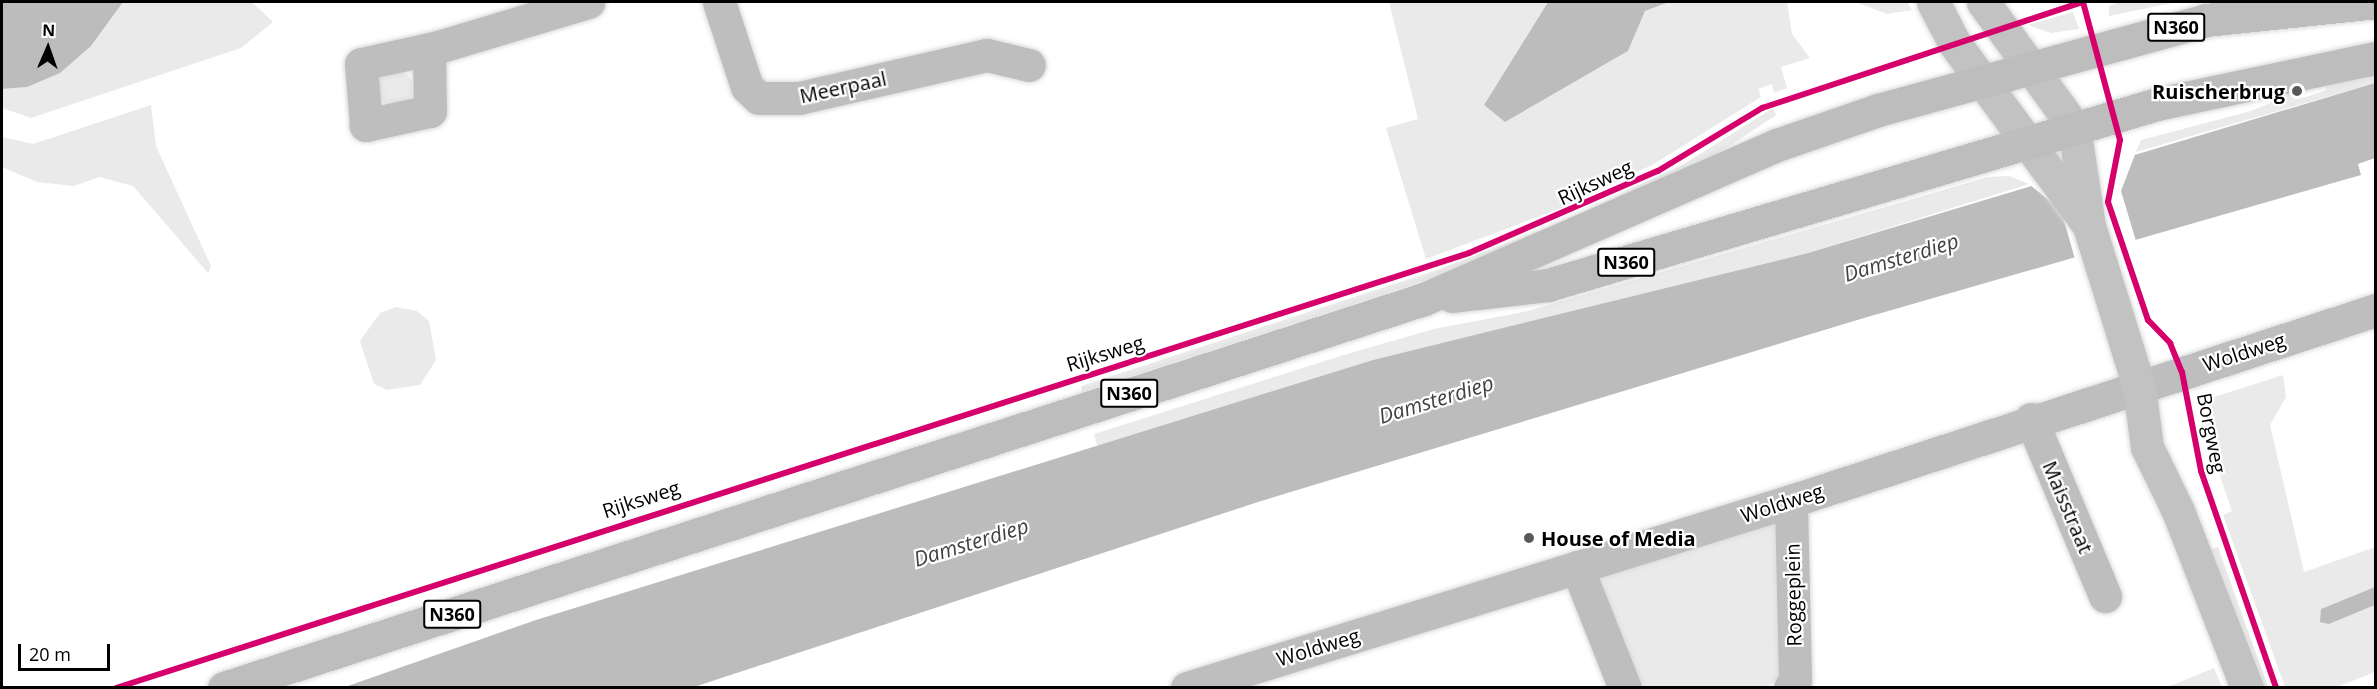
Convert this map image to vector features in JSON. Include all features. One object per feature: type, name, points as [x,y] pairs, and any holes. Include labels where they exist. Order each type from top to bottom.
[{"type":"main road","points":[[1934,2],[1981,79],[2029,141],[2069,172]]},
{"type":"main road","points":[[1983,2],[2074,127],[2069,172],[2139,387],[2147,447],[2178,510],[2247,687]]},
{"type":"main road","name":"Rijksweg","points":[[224,687],[1424,299],[1777,145],[1981,79],[2206,20],[2376,2]]},
{"type":"main road","name":"Rijksweg","points":[[1424,299],[1548,285],[2074,127],[2269,77],[2376,58]]},
{"type":"street","points":[[429,50],[588,2]]},
{"type":"street","name":"Meerpaal","points":[[718,2],[747,87],[759,98],[799,98],[987,55],[1029,65]]},
{"type":"street","name":"Woldweg","points":[[1187,687],[1791,501],[2031,419],[2139,387],[2376,310]]},
{"type":"street","name":"Maisstraat","points":[[2031,419],[2105,596]]},
{"type":"street","name":"Roggeplein","points":[[1790,687],[1795,680],[1791,501]]},
{"type":"street","points":[[1577,567],[1625,687]]},
{"type":"shaded area","points":[[123,2],[252,2],[273,22],[241,48],[31,118],[2,108],[2,89],[27,87],[91,46]]},
{"type":"shaded area","points":[[1389,2],[1548,2],[1484,105],[1505,122],[1628,51],[1645,11],[1669,2],[1787,2],[1792,34],[1810,58],[1781,67],[1787,88],[1774,93],[1772,84],[1758,89],[1761,97],[1654,164],[1559,209],[1426,259],[1386,128],[1418,119]]},
{"type":"shaded area","points":[[1856,2],[1907,2],[1912,10],[1887,14]]},
{"type":"shaded area","points":[[2120,2],[2177,2],[2109,16],[2109,6]]},
{"type":"shaded area","points":[[2073,12],[2079,29],[2051,33],[2028,25]]},
{"type":"shaded area","points":[[2375,68],[2375,83],[2136,152],[2141,140],[2251,111],[2300,90],[2303,98],[2327,90],[2321,78]]},
{"type":"shaded area","points":[[395,70],[408,75],[413,88],[408,101],[395,106],[382,101],[377,88],[382,75]]},
{"type":"shaded area","points":[[151,105],[156,146],[211,266],[208,273],[133,186],[99,177],[74,186],[37,182],[2,167],[2,137],[33,144]]},
{"type":"shaded area","points":[[1773,108],[1776,115],[1715,156],[1564,228],[1438,276],[1082,392],[1081,386],[1437,270],[1562,222],[1684,164]]},
{"type":"shaded area","points":[[2009,176],[2029,184],[1808,253],[1373,360],[1098,448],[1094,434],[1347,354],[1434,329],[1528,311],[1988,177]]},
{"type":"shaded area","points":[[396,307],[417,311],[429,321],[436,360],[420,385],[387,390],[374,384],[360,341],[380,313]]},
{"type":"shaded area","points":[[2283,375],[2286,397],[2270,425],[2304,572],[2375,547],[2375,587],[2321,609],[2329,624],[2375,605],[2375,672],[2337,687],[2285,687],[2223,515],[2232,511],[2205,433],[2211,398]]},
{"type":"shaded area","points":[[1773,521],[1783,534],[1785,674],[1767,687],[1636,687],[1593,577]]},
{"type":"shaded area","points":[[2218,547],[2268,687],[2262,687],[2210,550]]},
{"type":"shaded area","points":[[2214,668],[2222,687],[2167,687],[2175,684]]},
{"type":"water","points":[[2,2],[123,2],[91,46],[60,73],[27,87],[2,89]]},
{"type":"water","points":[[1548,2],[1669,2],[1645,11],[1628,51],[1505,122],[1484,105]]},
{"type":"water","name":"Damsterdiep","points":[[2375,83],[2375,158],[2358,164],[2361,175],[1864,318],[1258,502],[694,687],[342,688],[536,620],[1373,360],[1808,253]]},
{"type":"water","points":[[2375,587],[2375,605],[2329,624],[2320,622],[2321,609]]},
{"type":"pier","name":"Ruischerbrug","points":[[2136,152],[2121,191],[2136,241],[2075,259],[2061,210],[2029,184]]},
{"type":"cycle path","name":"Borgweg","points":[[116,688],[1469,253],[1658,171],[1762,108],[2083,2],[2120,140],[2108,202],[2148,320],[2170,343],[2182,372],[2201,471],[2276,688]]},
{"type":"place","name":"Ruischerbrug","points":[[2297,91]]},
{"type":"place","name":"House of Media","points":[[1529,538]]}]
